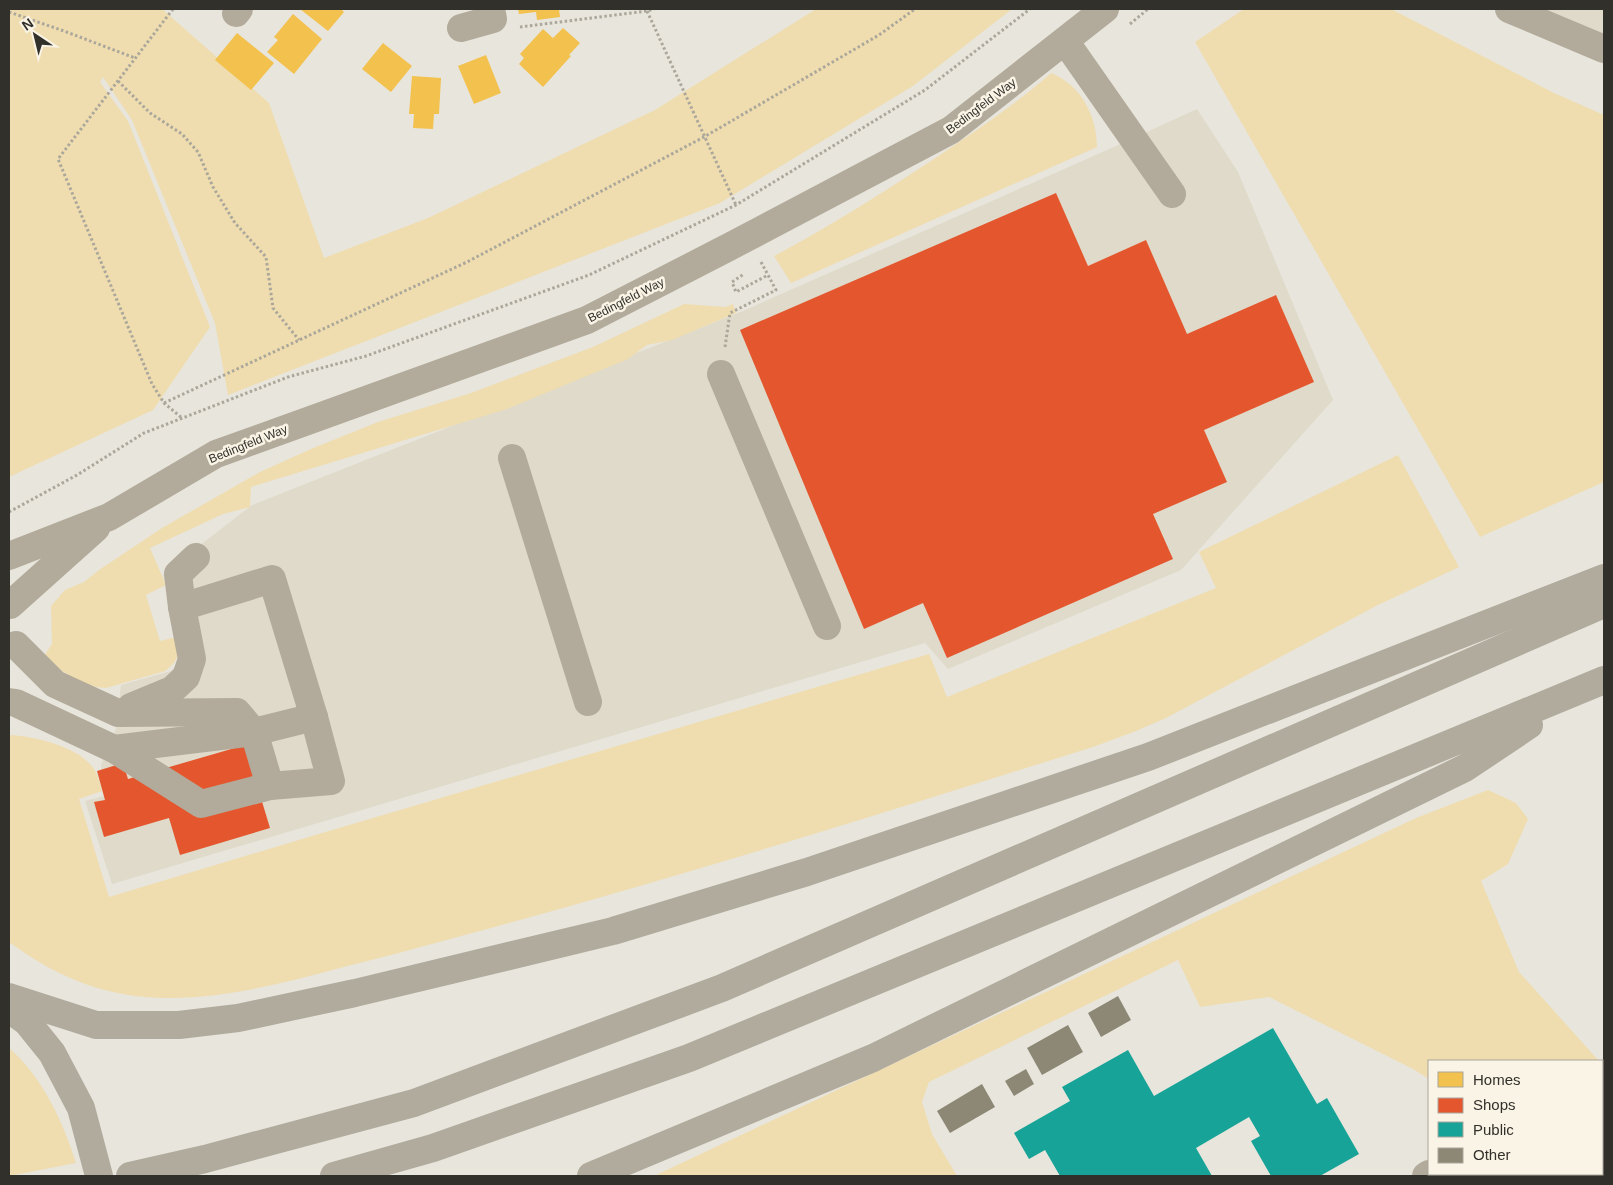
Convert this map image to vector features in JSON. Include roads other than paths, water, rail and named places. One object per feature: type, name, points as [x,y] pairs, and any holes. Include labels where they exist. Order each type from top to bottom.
[{"type":"highway","points":[[9,997],[96,1025],[179,1025],[238,1018],[355,993],[613,932],[807,872],[1148,757],[1604,578]]},
{"type":"highway","points":[[130,1176],[205,1159],[414,1103],[722,988],[1604,604]]},
{"type":"highway","points":[[334,1176],[433,1148],[689,1058],[1604,680]]},
{"type":"highway","points":[[591,1176],[873,1058],[1465,768],[1578,692]]},
{"type":"highway","points":[[9,1009],[27,1022],[52,1053],[81,1108],[99,1176]]},
{"type":"street","name":"Bedingfeld Way","points":[[9,604],[109,518],[216,454],[587,320],[950,130],[1105,9]]},
{"type":"street","points":[[1509,9],[1604,49]]},
{"type":"street","points":[[461,28],[492,14]]},
{"type":"street","points":[[1065,41],[1172,194]]},
{"type":"street","points":[[721,375],[827,626]]},
{"type":"street","points":[[512,458],[588,702]]},
{"type":"street","name":"Bedingfeld Way","points":[[9,556],[109,518]]},
{"type":"street","points":[[118,713],[172,690],[186,677],[192,659],[178,574],[196,556]]},
{"type":"street","points":[[9,702],[16,703],[114,749],[201,804],[270,786],[331,781],[294,648],[272,579],[182,607]]},
{"type":"street","points":[[9,604],[16,624],[12,654],[55,684],[118,713],[237,712],[254,732],[270,786]]},
{"type":"street","points":[[114,749],[254,732],[314,717]]}]
